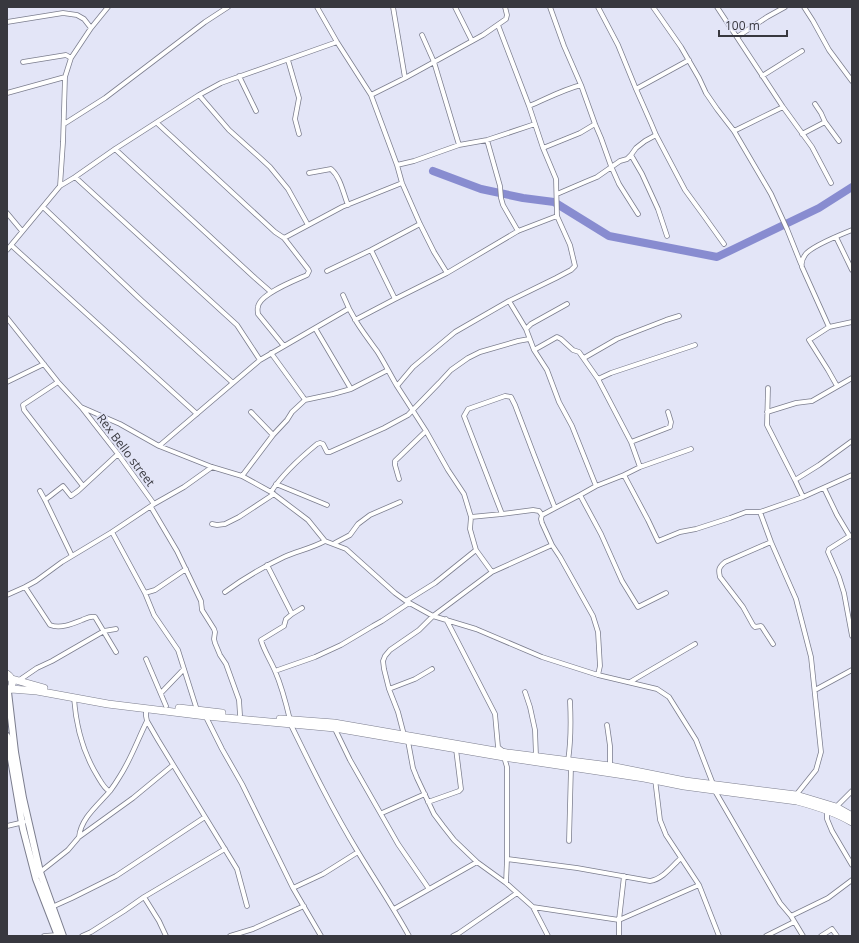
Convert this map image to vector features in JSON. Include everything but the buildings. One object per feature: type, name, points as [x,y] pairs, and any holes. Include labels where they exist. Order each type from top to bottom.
[{"type":"main road","points":[[290,722],[240,715],[202,712],[146,708],[108,704],[37,691],[9,691],[12,678],[55,691],[108,700],[166,706],[202,712],[404,735],[504,755],[536,756],[570,764],[610,766],[684,786],[796,795],[836,807],[852,816]]},
{"type":"main road","points":[[334,726],[456,749],[655,777]]},
{"type":"main road","points":[[714,788],[814,805],[852,822]]},
{"type":"street","points":[[60,186],[66,77],[71,58],[91,28],[108,7]]},
{"type":"street","points":[[64,124],[105,98],[205,22],[228,7]]},
{"type":"street","points":[[317,7],[337,42],[371,95],[397,165],[402,183],[420,224],[434,252],[447,273]]},
{"type":"street","points":[[393,7],[405,78]]},
{"type":"street","points":[[455,7],[472,41]]},
{"type":"street","points":[[371,95],[483,35],[506,19],[507,15],[505,7]]},
{"type":"street","points":[[550,7],[611,166],[619,184],[638,214]]},
{"type":"street","points":[[598,7],[618,45],[656,135],[685,190],[724,244]]},
{"type":"street","points":[[653,7],[689,60],[706,93],[734,131],[771,194],[829,327]]},
{"type":"street","points":[[717,7],[783,107],[812,147],[831,184]]},
{"type":"street","points":[[737,37],[785,7]]},
{"type":"street","points":[[804,7],[813,20],[829,50],[852,81]]},
{"type":"street","points":[[7,22],[63,13],[77,15],[84,19],[91,28]]},
{"type":"street","points":[[397,386],[413,367],[455,332],[509,301],[571,270],[574,266],[570,245],[557,216],[556,180],[498,25]]},
{"type":"street","points":[[422,35],[434,62],[459,145]]},
{"type":"street","points":[[7,250],[60,186],[199,95],[221,83],[239,76],[337,42]]},
{"type":"street","points":[[762,76],[802,51]]},
{"type":"street","points":[[23,62],[66,55],[71,58]]},
{"type":"street","points":[[288,60],[299,98],[295,118],[299,134]]},
{"type":"street","points":[[636,89],[689,60]]},
{"type":"street","points":[[239,76],[256,111]]},
{"type":"street","points":[[7,93],[66,77]]},
{"type":"street","points":[[529,106],[569,88],[581,85]]},
{"type":"street","points":[[199,95],[229,130],[270,167],[288,189],[308,225]]},
{"type":"street","points":[[815,104],[825,122],[839,141]]},
{"type":"street","points":[[734,131],[783,107]]},
{"type":"street","points":[[802,134],[825,122]]},
{"type":"street","points":[[157,123],[274,232],[284,238],[308,268],[309,271],[307,275],[271,292],[259,303],[258,314],[284,346]]},
{"type":"street","points":[[397,165],[414,161],[459,145],[487,140],[535,124]]},
{"type":"street","points":[[543,148],[580,133],[594,124]]},
{"type":"street","points":[[557,194],[597,176],[620,160],[626,159],[636,148],[656,135]]},
{"type":"street","points":[[487,140],[500,186],[503,205],[518,231]]},
{"type":"street","points":[[115,149],[271,292]]},
{"type":"street","points":[[631,155],[639,168],[658,209],[667,236]]},
{"type":"street","points":[[309,173],[331,169],[335,172],[348,205]]},
{"type":"street","points":[[75,177],[237,325],[260,360]]},
{"type":"street","points":[[284,238],[348,205],[402,183]]},
{"type":"street","points":[[43,207],[141,300],[233,383]]},
{"type":"street","points":[[7,213],[22,231]]},
{"type":"street","points":[[355,320],[447,273],[518,231],[557,216]]},
{"type":"street","points":[[327,271],[420,224]]},
{"type":"street","points":[[801,264],[805,255],[811,250],[852,230]]},
{"type":"street","points":[[836,237],[852,270]]},
{"type":"street","points":[[11,245],[198,414]]},
{"type":"street","points":[[370,250],[395,299]]},
{"type":"street","points":[[343,295],[348,309],[378,353],[464,494],[471,517],[470,529],[476,550],[492,572]]},
{"type":"street","points":[[509,301],[526,329],[534,350],[547,370],[572,426],[596,486]]},
{"type":"street","points":[[526,329],[531,324],[567,304]]},
{"type":"street","points":[[159,446],[260,360],[348,309]]},
{"type":"street","points":[[584,358],[617,339],[679,316]]},
{"type":"street","name":"Rex Bello street","points":[[7,318],[118,454],[152,506],[177,551],[201,600],[202,610],[214,629],[215,643],[226,664],[239,700],[240,715]]},
{"type":"street","points":[[837,386],[809,340],[829,327],[852,322]]},
{"type":"street","points":[[315,328],[351,389]]},
{"type":"street","points":[[534,350],[559,337],[573,350],[579,352],[598,379],[631,442],[640,467]]},
{"type":"street","points":[[212,524],[225,524],[239,517],[272,493],[276,484],[297,461],[317,444],[323,444],[327,452],[330,452],[384,428],[413,411],[451,370],[468,358],[480,352],[518,340],[529,339]]},
{"type":"street","points":[[598,379],[611,373],[695,345]]},
{"type":"street","points":[[271,353],[305,400]]},
{"type":"street","points":[[7,382],[44,364]]},
{"type":"street","points":[[242,476],[292,412],[305,400],[351,389],[388,370]]},
{"type":"street","points":[[767,412],[796,403],[812,401],[852,378]]},
{"type":"street","points":[[58,382],[23,405],[24,410],[82,486]]},
{"type":"street","points":[[768,388],[767,425],[803,497]]},
{"type":"street","points":[[502,514],[464,416],[468,409],[505,396],[511,397],[515,405],[555,508]]},
{"type":"street","points":[[81,407],[120,424],[159,446],[212,467],[242,476],[272,493],[308,520],[325,541],[346,549],[394,593],[433,616],[476,629],[542,657],[598,675],[657,689],[669,697],[696,740],[714,788],[780,903],[791,916],[804,936]]},
{"type":"street","points":[[251,412],[273,435]]},
{"type":"street","points":[[631,442],[670,427],[671,422],[668,412]]},
{"type":"street","points":[[399,479],[395,461],[426,431]]},
{"type":"street","points":[[795,480],[820,465],[852,440]]},
{"type":"street","points":[[542,515],[580,496],[596,486],[640,467],[691,449]]},
{"type":"street","points":[[45,500],[63,486],[71,496],[118,454]]},
{"type":"street","points":[[7,595],[25,587],[72,556],[184,487],[212,467]]},
{"type":"street","points":[[624,475],[658,541],[680,532],[702,527],[746,512],[760,512],[803,497],[852,476]]},
{"type":"street","points":[[276,484],[327,505]]},
{"type":"street","points":[[824,488],[837,515],[850,536],[829,549],[828,552],[844,593],[852,636]]},
{"type":"street","points":[[40,491],[72,556]]},
{"type":"street","points":[[580,496],[601,534],[622,581],[638,607],[666,593]]},
{"type":"street","points":[[334,544],[350,535],[358,524],[370,515],[400,502]]},
{"type":"street","points":[[471,517],[538,510],[542,515],[542,523],[552,545],[593,616],[598,632],[600,666],[598,675]]},
{"type":"street","points":[[760,512],[771,542],[796,599],[812,657],[821,752],[816,770],[796,795]]},
{"type":"street","points":[[112,532],[145,593],[154,615],[178,650],[184,669],[202,712],[242,784],[293,888],[321,936]]},
{"type":"street","points":[[225,592],[267,565],[325,541]]},
{"type":"street","points":[[771,542],[725,562],[720,566],[718,571],[720,577],[743,608],[753,625],[755,627],[761,626],[773,644]]},
{"type":"street","points":[[404,735],[384,669],[383,662],[385,656],[390,650],[419,630],[433,616],[492,572],[552,545]]},
{"type":"street","points":[[275,671],[315,657],[341,645],[382,621],[435,583],[476,550]]},
{"type":"street","points":[[267,565],[292,614]]},
{"type":"street","points":[[145,593],[155,590],[186,569]]},
{"type":"street","points":[[25,587],[50,625],[54,627],[95,616],[116,652]]},
{"type":"street","points":[[302,608],[286,619],[284,626],[261,640],[283,692],[290,722],[317,778],[358,852],[409,936]]},
{"type":"street","points":[[446,620],[495,714],[498,747],[504,755],[507,767],[506,883]]},
{"type":"street","points":[[12,678],[52,661],[104,631],[116,629]]},
{"type":"street","points":[[630,682],[695,644]]},
{"type":"street","points":[[146,659],[166,706]]},
{"type":"street","points":[[161,693],[184,669]]},
{"type":"street","points":[[389,689],[416,679],[432,669]]},
{"type":"street","points":[[815,690],[852,670]]},
{"type":"street","points":[[9,691],[15,752],[28,820],[40,872],[60,936]]},
{"type":"street","points":[[525,692],[535,730],[536,756]]},
{"type":"street","points":[[74,698],[78,730],[84,750],[93,769],[109,792]]},
{"type":"street","points":[[569,841],[571,744],[570,701]]},
{"type":"street","points":[[146,708],[146,716],[148,720],[205,817],[238,869],[247,906]]},
{"type":"street","points":[[79,837],[80,830],[85,821],[120,777],[148,720]]},
{"type":"street","points":[[607,725],[610,746],[610,766]]},
{"type":"street","points":[[334,726],[350,760],[382,813],[398,844],[429,889]]},
{"type":"street","points":[[7,736],[22,823],[36,879],[60,936]]},
{"type":"street","points":[[408,741],[413,768],[434,814],[454,840],[477,862],[506,883],[533,907],[548,936]]},
{"type":"street","points":[[428,802],[461,789],[456,749]]},
{"type":"street","points":[[40,872],[68,850],[79,837],[133,798],[174,765]]},
{"type":"street","points":[[655,777],[660,820],[666,835],[699,885],[719,936]]},
{"type":"street","points":[[836,807],[852,791]]},
{"type":"street","points":[[382,813],[425,794]]},
{"type":"street","points":[[827,811],[827,819],[832,831],[852,865]]},
{"type":"street","points":[[52,907],[116,876],[205,817]]},
{"type":"street","points":[[7,826],[22,823],[28,820]]},
{"type":"street","points":[[82,936],[118,916],[144,897],[225,849]]},
{"type":"street","points":[[293,888],[323,874],[358,852]]},
{"type":"street","points":[[507,859],[577,868],[650,882],[660,878],[681,858]]},
{"type":"street","points":[[394,909],[477,862]]},
{"type":"street","points":[[619,936],[619,920],[624,876]]},
{"type":"street","points":[[791,916],[828,898],[852,880]]},
{"type":"street","points":[[533,907],[619,920],[699,885]]},
{"type":"street","points":[[453,936],[460,935],[517,893]]},
{"type":"street","points":[[144,897],[159,921],[166,936]]},
{"type":"street","points":[[230,936],[253,929],[304,906]]},
{"type":"street","points":[[766,936],[794,922]]},
{"type":"street","points":[[821,936],[832,929],[837,936]]},
{"type":"street","points":[[44,936],[60,936]]},
{"type":"waterway","points":[[433,171],[481,189],[523,198],[554,202],[609,236],[717,257],[819,208],[852,187]]}]
